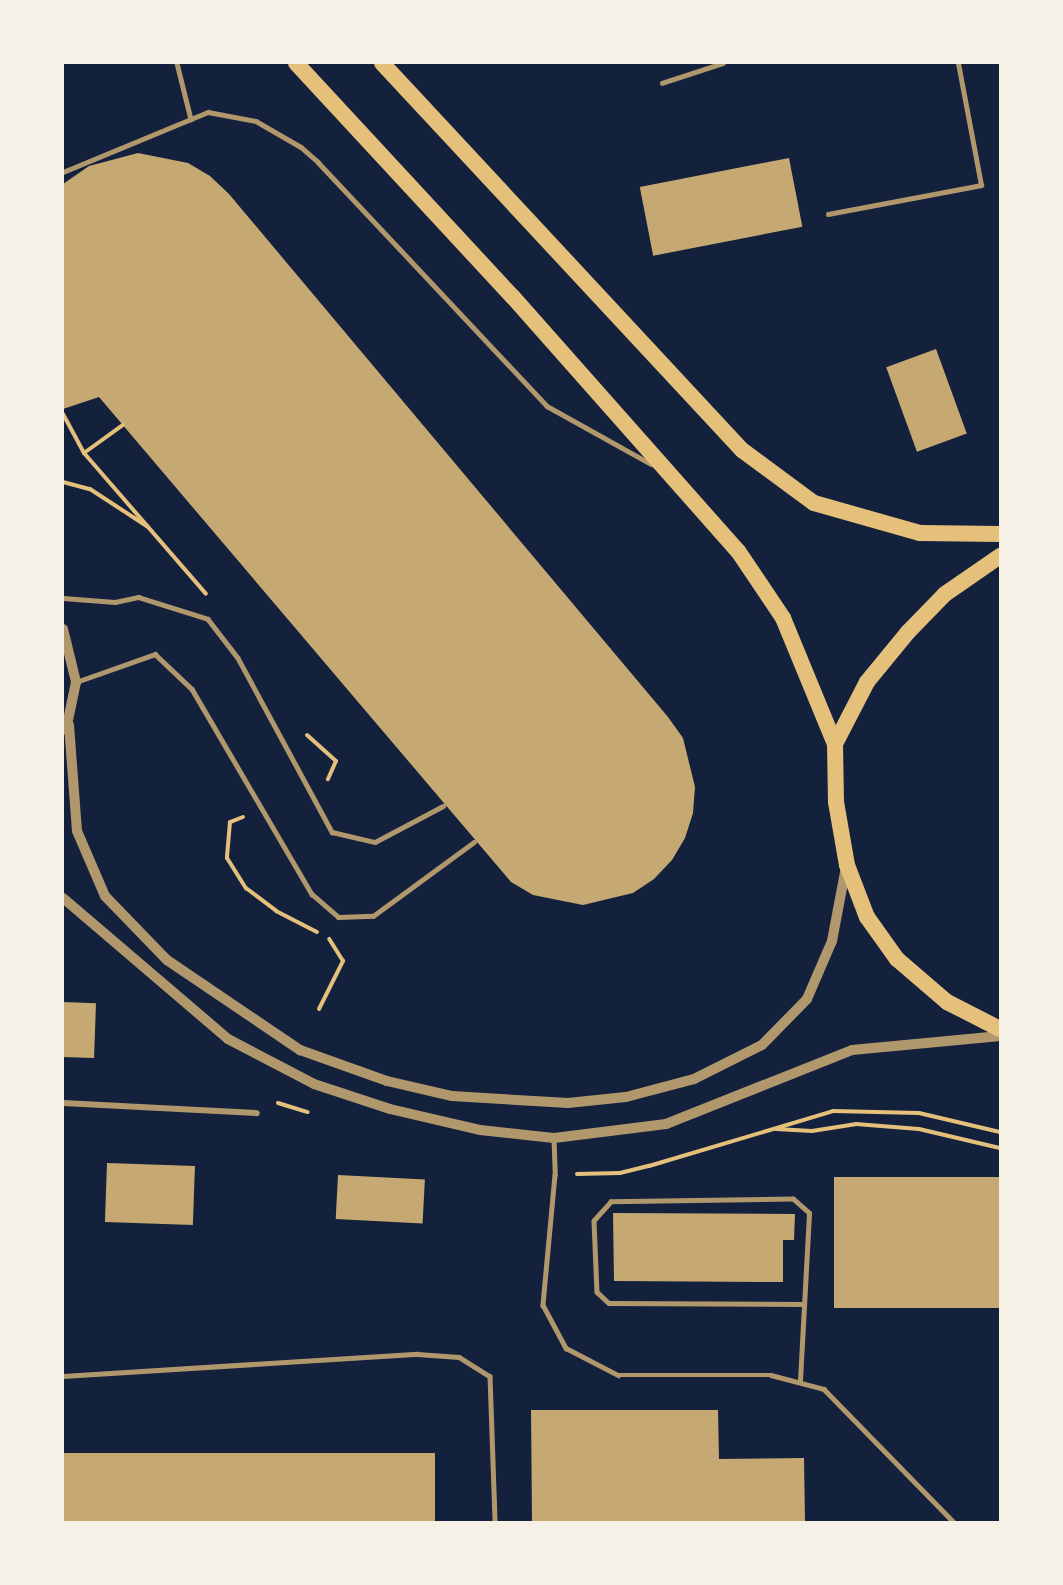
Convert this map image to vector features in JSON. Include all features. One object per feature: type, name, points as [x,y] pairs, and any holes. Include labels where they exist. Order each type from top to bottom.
[{"type":"highway","points":[[296,63],[738,551],[783,618],[836,744],[836,802],[847,865],[867,917],[897,959],[947,1002],[1000,1029]]},
{"type":"highway","points":[[382,63],[742,450],[814,503],[920,533],[1000,534]]},
{"type":"highway","points":[[836,744],[867,682],[908,632],[945,594],[1000,556]]},
{"type":"street","points":[[63,628],[76,682],[69,725],[77,831],[105,896],[167,960],[300,1050],[387,1081],[452,1096],[568,1103],[626,1097],[694,1079],[762,1046],[807,999],[832,941],[847,865]]},
{"type":"street","points":[[63,737],[69,725]]},
{"type":"street","points":[[63,898],[228,1039],[314,1084],[390,1109],[480,1130],[554,1138],[666,1124],[852,1050],[1000,1036]]},
{"type":"street","points":[[63,1103],[257,1113]]},
{"type":"lane","points":[[177,63],[191,119]]},
{"type":"lane","points":[[662,83],[723,63]]},
{"type":"lane","points":[[828,214],[981,185],[958,63]]},
{"type":"lane","points":[[63,172],[208,112],[256,121],[301,147],[547,406],[669,474]]},
{"type":"lane","points":[[63,598],[115,602],[138,597],[208,619],[238,658],[332,832],[375,842],[443,806]]},
{"type":"lane","points":[[76,682],[154,654],[192,689],[312,894],[338,917],[373,916],[474,842]]},
{"type":"lane","points":[[554,1138],[555,1175],[543,1305],[566,1348],[618,1375],[771,1375],[800,1380],[824,1389],[954,1522]]},
{"type":"lane","points":[[800,1380],[802,1304],[809,1213],[793,1199],[611,1202],[594,1221],[597,1292],[609,1303],[802,1304]]},
{"type":"lane","points":[[63,1376],[417,1354],[459,1357],[490,1376],[495,1522]]},
{"type":"path","points":[[63,414],[84,453],[154,531],[90,489],[63,482]]},
{"type":"path","points":[[84,453],[123,425]]},
{"type":"path","points":[[266,1102],[310,1112]]},
{"type":"path","points":[[555,1175],[620,1173],[832,1111],[879,1110],[919,1113],[1000,1132]]},
{"type":"path","points":[[772,1129],[812,1131],[856,1124],[919,1129],[1000,1148]]},
{"type":"building","points":[[138,153],[188,163],[210,176],[229,194],[668,717],[683,738],[695,787],[693,813],[685,838],[672,860],[654,879],[633,893],[583,905],[533,895],[511,882],[99,397],[63,409],[63,184],[89,166]]},
{"type":"building","points":[[789,158],[802,227],[653,256],[640,187]]},
{"type":"building","points":[[936,349],[967,434],[917,452],[886,367]]},
{"type":"building","points":[[63,1002],[96,1003],[94,1058],[63,1057]]},
{"type":"building","points":[[107,1163],[195,1166],[193,1225],[105,1222]]},
{"type":"building","points":[[338,1175],[425,1180],[423,1223],[336,1219]]},
{"type":"building","points":[[834,1177],[1000,1177],[1000,1308],[834,1308]]},
{"type":"building","points":[[613,1213],[795,1214],[794,1240],[783,1240],[783,1282],[614,1281]]},
{"type":"building","points":[[531,1410],[718,1410],[719,1459],[804,1458],[805,1522],[532,1522]]},
{"type":"building","points":[[63,1453],[435,1453],[435,1522],[63,1522]]}]
